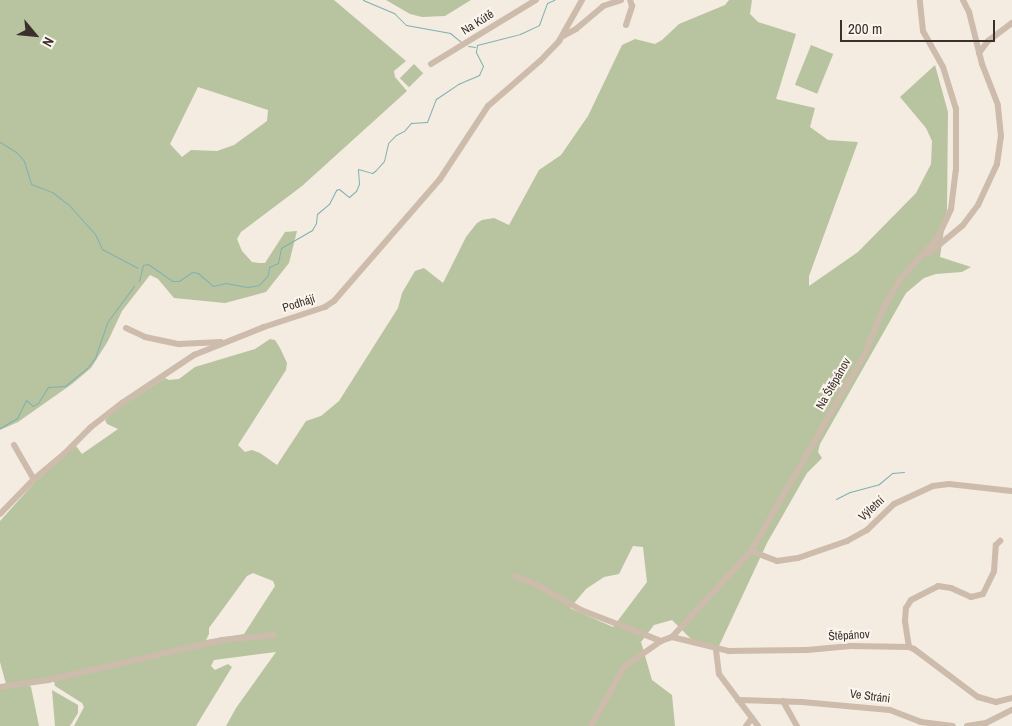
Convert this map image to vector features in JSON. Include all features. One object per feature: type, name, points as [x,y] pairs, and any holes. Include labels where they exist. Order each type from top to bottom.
[{"type":"street","name":"Na Kútě","points":[[431,64],[536,0]]},
{"type":"street","name":"Podhájí","points":[[0,514],[34,478],[122,403],[194,355],[222,342],[325,307],[334,301],[440,179],[488,106],[540,61],[562,36],[582,0]]},
{"type":"street","points":[[562,36],[576,29],[603,6],[621,0]]},
{"type":"street","points":[[626,25],[632,6],[630,0]]},
{"type":"street","name":"Na Štěpánov","points":[[591,726],[624,668],[661,641],[672,637],[751,552],[864,355],[884,307],[901,278],[938,238],[951,209],[956,170],[956,108],[943,67],[923,31],[920,0]]},
{"type":"street","points":[[917,262],[950,236],[971,215],[997,164],[1001,136],[998,106],[979,53],[969,12],[963,0]]},
{"type":"street","points":[[979,53],[988,42],[1012,23]]},
{"type":"street","points":[[126,328],[145,337],[179,344],[222,342]]},
{"type":"street","points":[[14,445],[34,478]]},
{"type":"street","name":"Výletní","points":[[751,552],[777,561],[798,558],[847,541],[867,530],[894,504],[933,486],[949,484],[1012,491]]},
{"type":"street","points":[[1000,541],[996,545],[994,571],[983,594],[971,597],[952,588],[938,586],[910,600],[906,608],[906,621],[909,647],[978,697],[996,702],[1012,698]]},
{"type":"street","points":[[515,576],[537,585],[581,610],[661,641]]},
{"type":"street","points":[[0,687],[48,680],[222,640],[274,635]]},
{"type":"street","name":"Štěpánov","points":[[672,637],[716,650],[807,650],[850,646],[909,647]]},
{"type":"street","points":[[716,650],[720,674],[758,726]]},
{"type":"street","name":"Ve Stráni","points":[[738,700],[783,701],[890,710],[921,722],[953,726]]},
{"type":"street","points":[[783,701],[797,726]]},
{"type":"street","points":[[967,726],[986,723],[1012,710]]},
{"type":"street","points":[[746,726],[752,718]]},
{"type":"green space","points":[[0,0],[334,0],[406,61],[394,71],[395,77],[407,91],[302,186],[241,232],[237,239],[242,251],[252,262],[265,263],[285,232],[297,231],[289,263],[266,292],[225,303],[174,298],[158,279],[150,275],[122,311],[108,341],[91,368],[72,384],[18,422],[0,430]],"holes":[[[198,87],[268,110],[267,121],[234,145],[217,151],[191,150],[182,157],[170,144]]]},
{"type":"green space","points":[[386,0],[471,0],[445,16],[422,17],[410,14]]},
{"type":"green space","points":[[729,0],[752,0],[750,14],[758,22],[796,34],[776,99],[815,108],[810,127],[828,140],[858,142],[809,276],[809,286],[858,252],[916,193],[931,164],[932,141],[926,128],[900,97],[935,65],[948,112],[947,209],[940,257],[971,267],[962,272],[936,274],[924,278],[906,293],[820,444],[818,452],[822,458],[807,473],[767,543],[719,646],[698,646],[672,620],[654,625],[641,642],[652,680],[672,695],[675,726],[226,726],[236,708],[276,652],[214,660],[211,666],[215,670],[228,664],[232,667],[196,726],[74,726],[84,707],[82,703],[55,686],[53,677],[6,684],[0,662],[0,521],[35,482],[76,446],[82,454],[118,429],[107,424],[105,420],[117,409],[165,378],[169,380],[179,379],[195,367],[255,349],[270,339],[275,340],[280,348],[287,363],[286,370],[238,445],[245,452],[252,450],[260,453],[277,465],[306,421],[321,416],[339,401],[398,308],[402,293],[415,271],[424,268],[443,283],[466,237],[477,223],[494,218],[509,225],[539,170],[561,155],[588,116],[622,45],[635,39],[655,44],[679,24],[725,5]],"holes":[[[633,546],[643,547],[647,582],[613,627],[570,608],[586,589],[604,577],[619,574]],[[253,573],[273,581],[275,586],[244,634],[206,640],[209,628],[247,576]]]},
{"type":"green space","points":[[811,45],[833,54],[817,94],[795,85]]},
{"type":"green space","points":[[414,64],[423,73],[409,87],[400,78]]},
{"type":"green space","points":[[28,685],[31,687],[39,726],[0,726],[0,689]]},
{"type":"green space","points":[[52,690],[78,705],[78,713],[70,726],[55,726]]},
{"type":"waterway","points":[[363,0],[394,13],[406,25],[450,33],[461,42]]},
{"type":"waterway","points":[[139,281],[143,265],[148,264],[172,281],[179,281],[192,272],[198,273],[213,286],[226,283],[247,287],[259,285],[268,275],[269,267],[278,263],[281,248],[312,230],[316,223],[317,214],[329,204],[336,190],[339,189],[349,197],[356,191],[359,184],[358,169],[372,173],[375,171],[384,161],[388,143],[396,135],[404,131],[411,123],[427,122],[436,99],[458,84],[479,75],[483,66],[476,52],[477,45],[520,34],[539,25],[547,3],[554,0]]},
{"type":"waterway","points":[[468,46],[475,47]]},
{"type":"waterway","points":[[0,142],[16,152],[24,161],[31,184],[52,192],[68,204],[95,234],[102,249],[137,268]]},
{"type":"waterway","points":[[0,428],[17,418],[26,400],[33,406],[38,403],[48,387],[65,386],[87,368],[95,358],[108,321],[134,286]]},
{"type":"waterway","points":[[836,499],[850,492],[879,484],[892,473],[904,472]]}]
